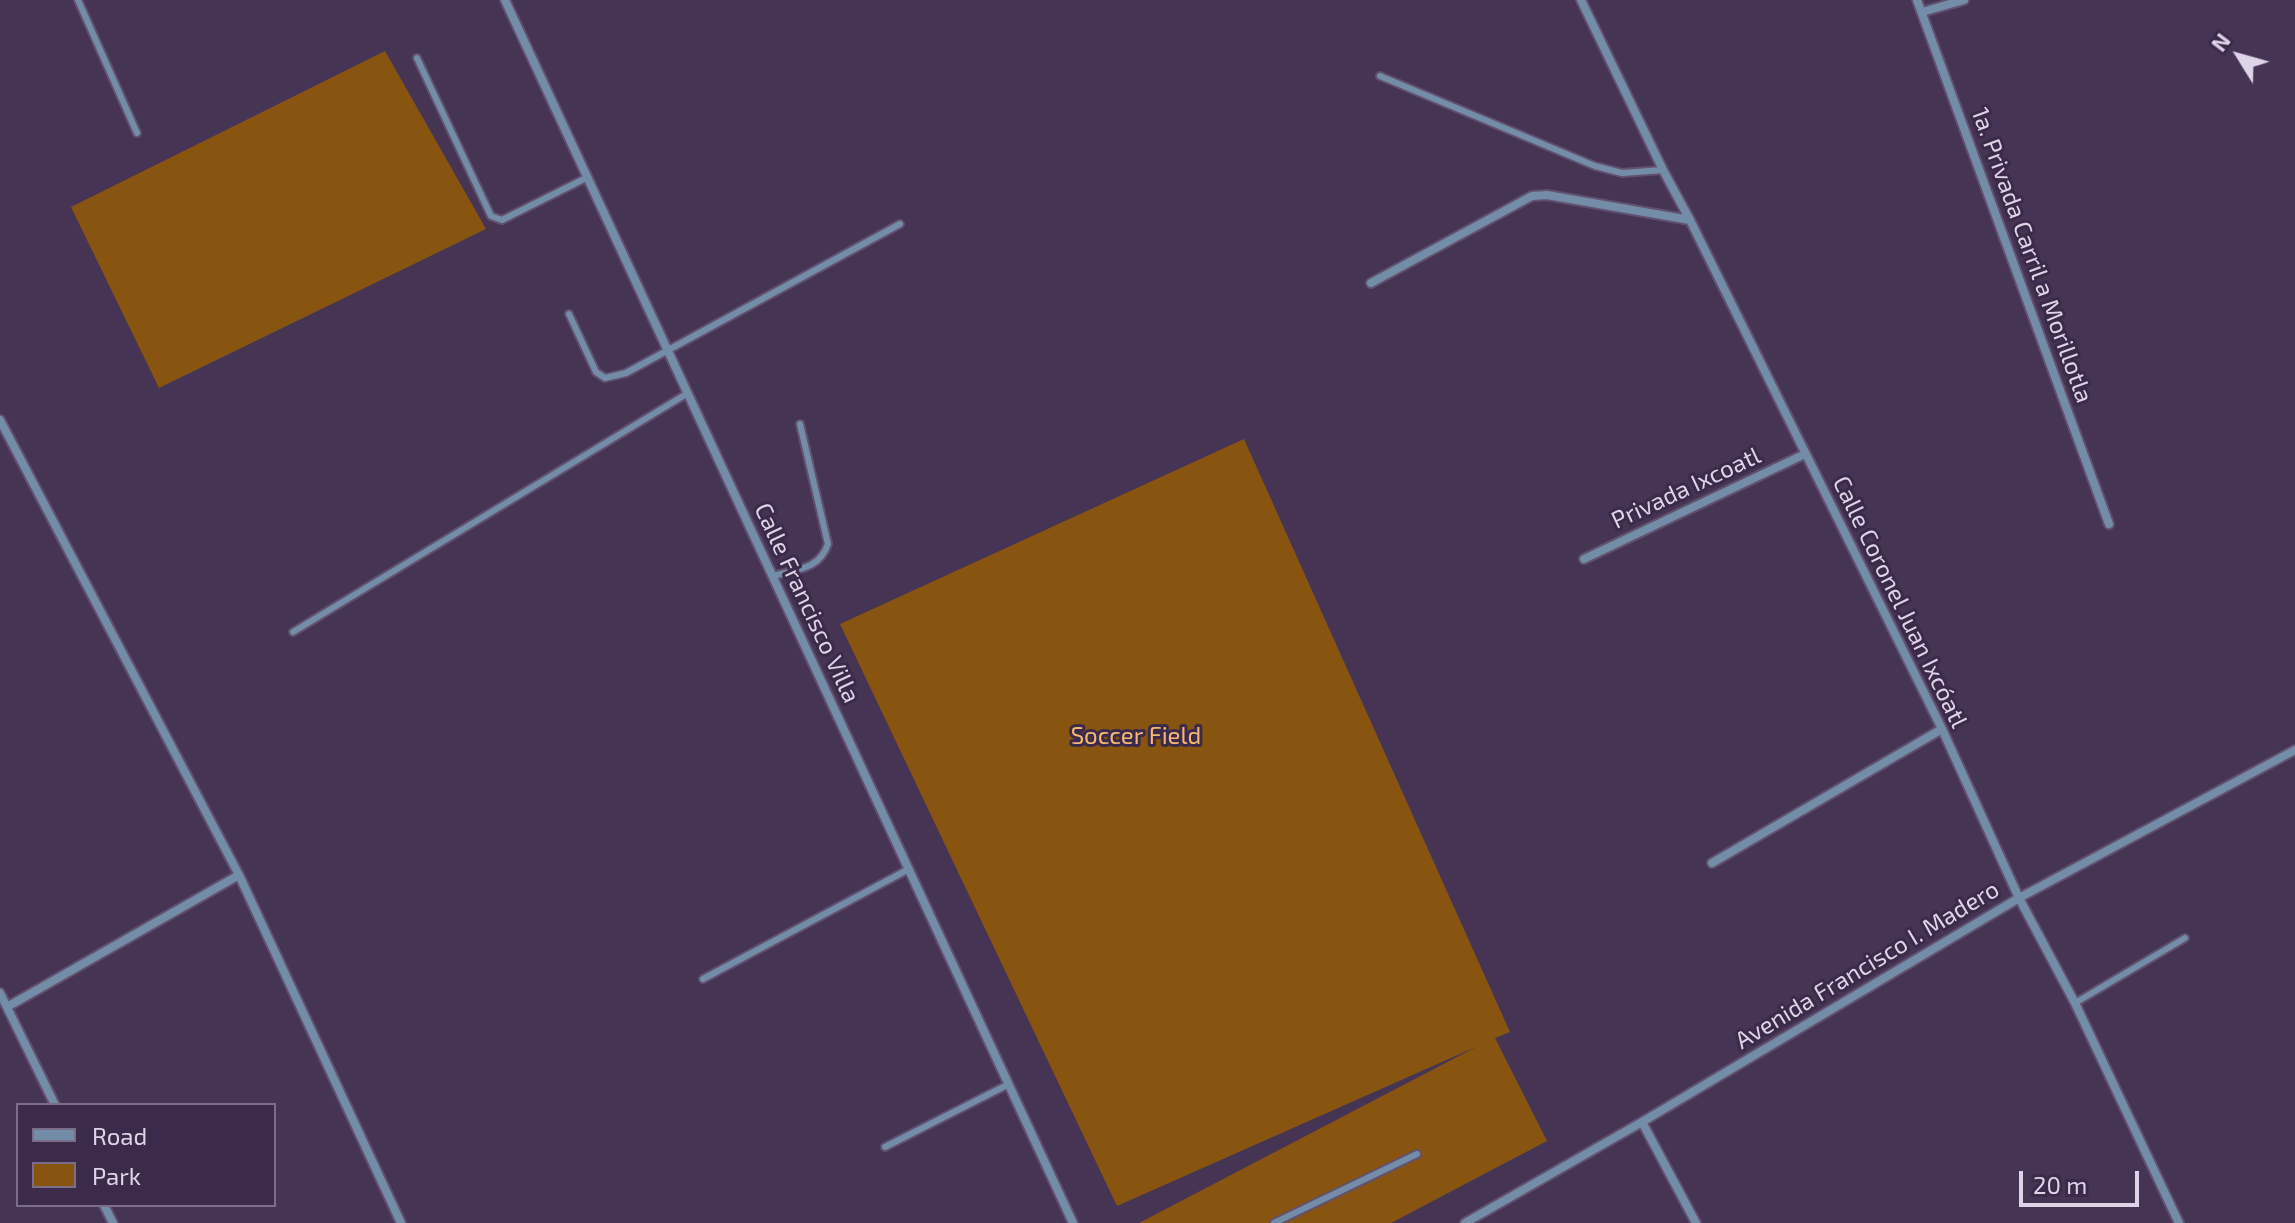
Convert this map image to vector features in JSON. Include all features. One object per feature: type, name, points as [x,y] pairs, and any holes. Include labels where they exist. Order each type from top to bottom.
[{"type":"street","name":"Calle Francisco Villa","points":[[505,0],[1073,1223]]},
{"type":"street","name":"Calle Coronel Juan Ixcóatl","points":[[1581,0],[1942,729],[2019,898],[2075,1003],[2179,1223]]},
{"type":"street","name":"1a. Privada Carril a Morillotla","points":[[1917,0],[2109,524]]},
{"type":"street","points":[[1922,12],[1964,0]]},
{"type":"street","points":[[1371,283],[1532,196],[1547,195],[1690,220]]},
{"type":"street","points":[[0,420],[239,875],[401,1223]]},
{"type":"street","name":"Privada Ixcoatl","points":[[1584,559],[1805,454]]},
{"type":"street","points":[[1712,863],[1942,729]]},
{"type":"street","name":"Avenida Francisco I. Madero","points":[[1465,1223],[1642,1122],[2019,898],[2295,750]]},
{"type":"street","points":[[7,1007],[239,875]]},
{"type":"street","points":[[0,993],[54,1103]]},
{"type":"street","points":[[1642,1122],[1696,1223]]},
{"type":"lane","points":[[78,0],[137,133]]},
{"type":"lane","points":[[417,58],[491,216],[502,220],[588,177]]},
{"type":"lane","points":[[1380,76],[1595,166],[1622,173],[1663,170]]},
{"type":"lane","points":[[569,314],[596,372],[605,378],[626,373],[900,224]]},
{"type":"lane","points":[[293,632],[688,393]]},
{"type":"lane","points":[[773,576],[813,565],[823,557],[828,544],[800,424]]},
{"type":"lane","points":[[703,979],[909,869]]},
{"type":"lane","points":[[2075,1003],[2185,938]]},
{"type":"lane","points":[[885,1147],[1009,1084]]},
{"type":"lane","points":[[1274,1223],[1417,1154]]},
{"type":"green space","points":[[385,51],[486,229],[159,388],[71,207]]},
{"type":"green space","name":"Soccer Field","points":[[1244,439],[1510,1032],[1495,1038],[1547,1141],[1391,1223],[1139,1223],[1478,1046],[1117,1206],[840,624]]}]
